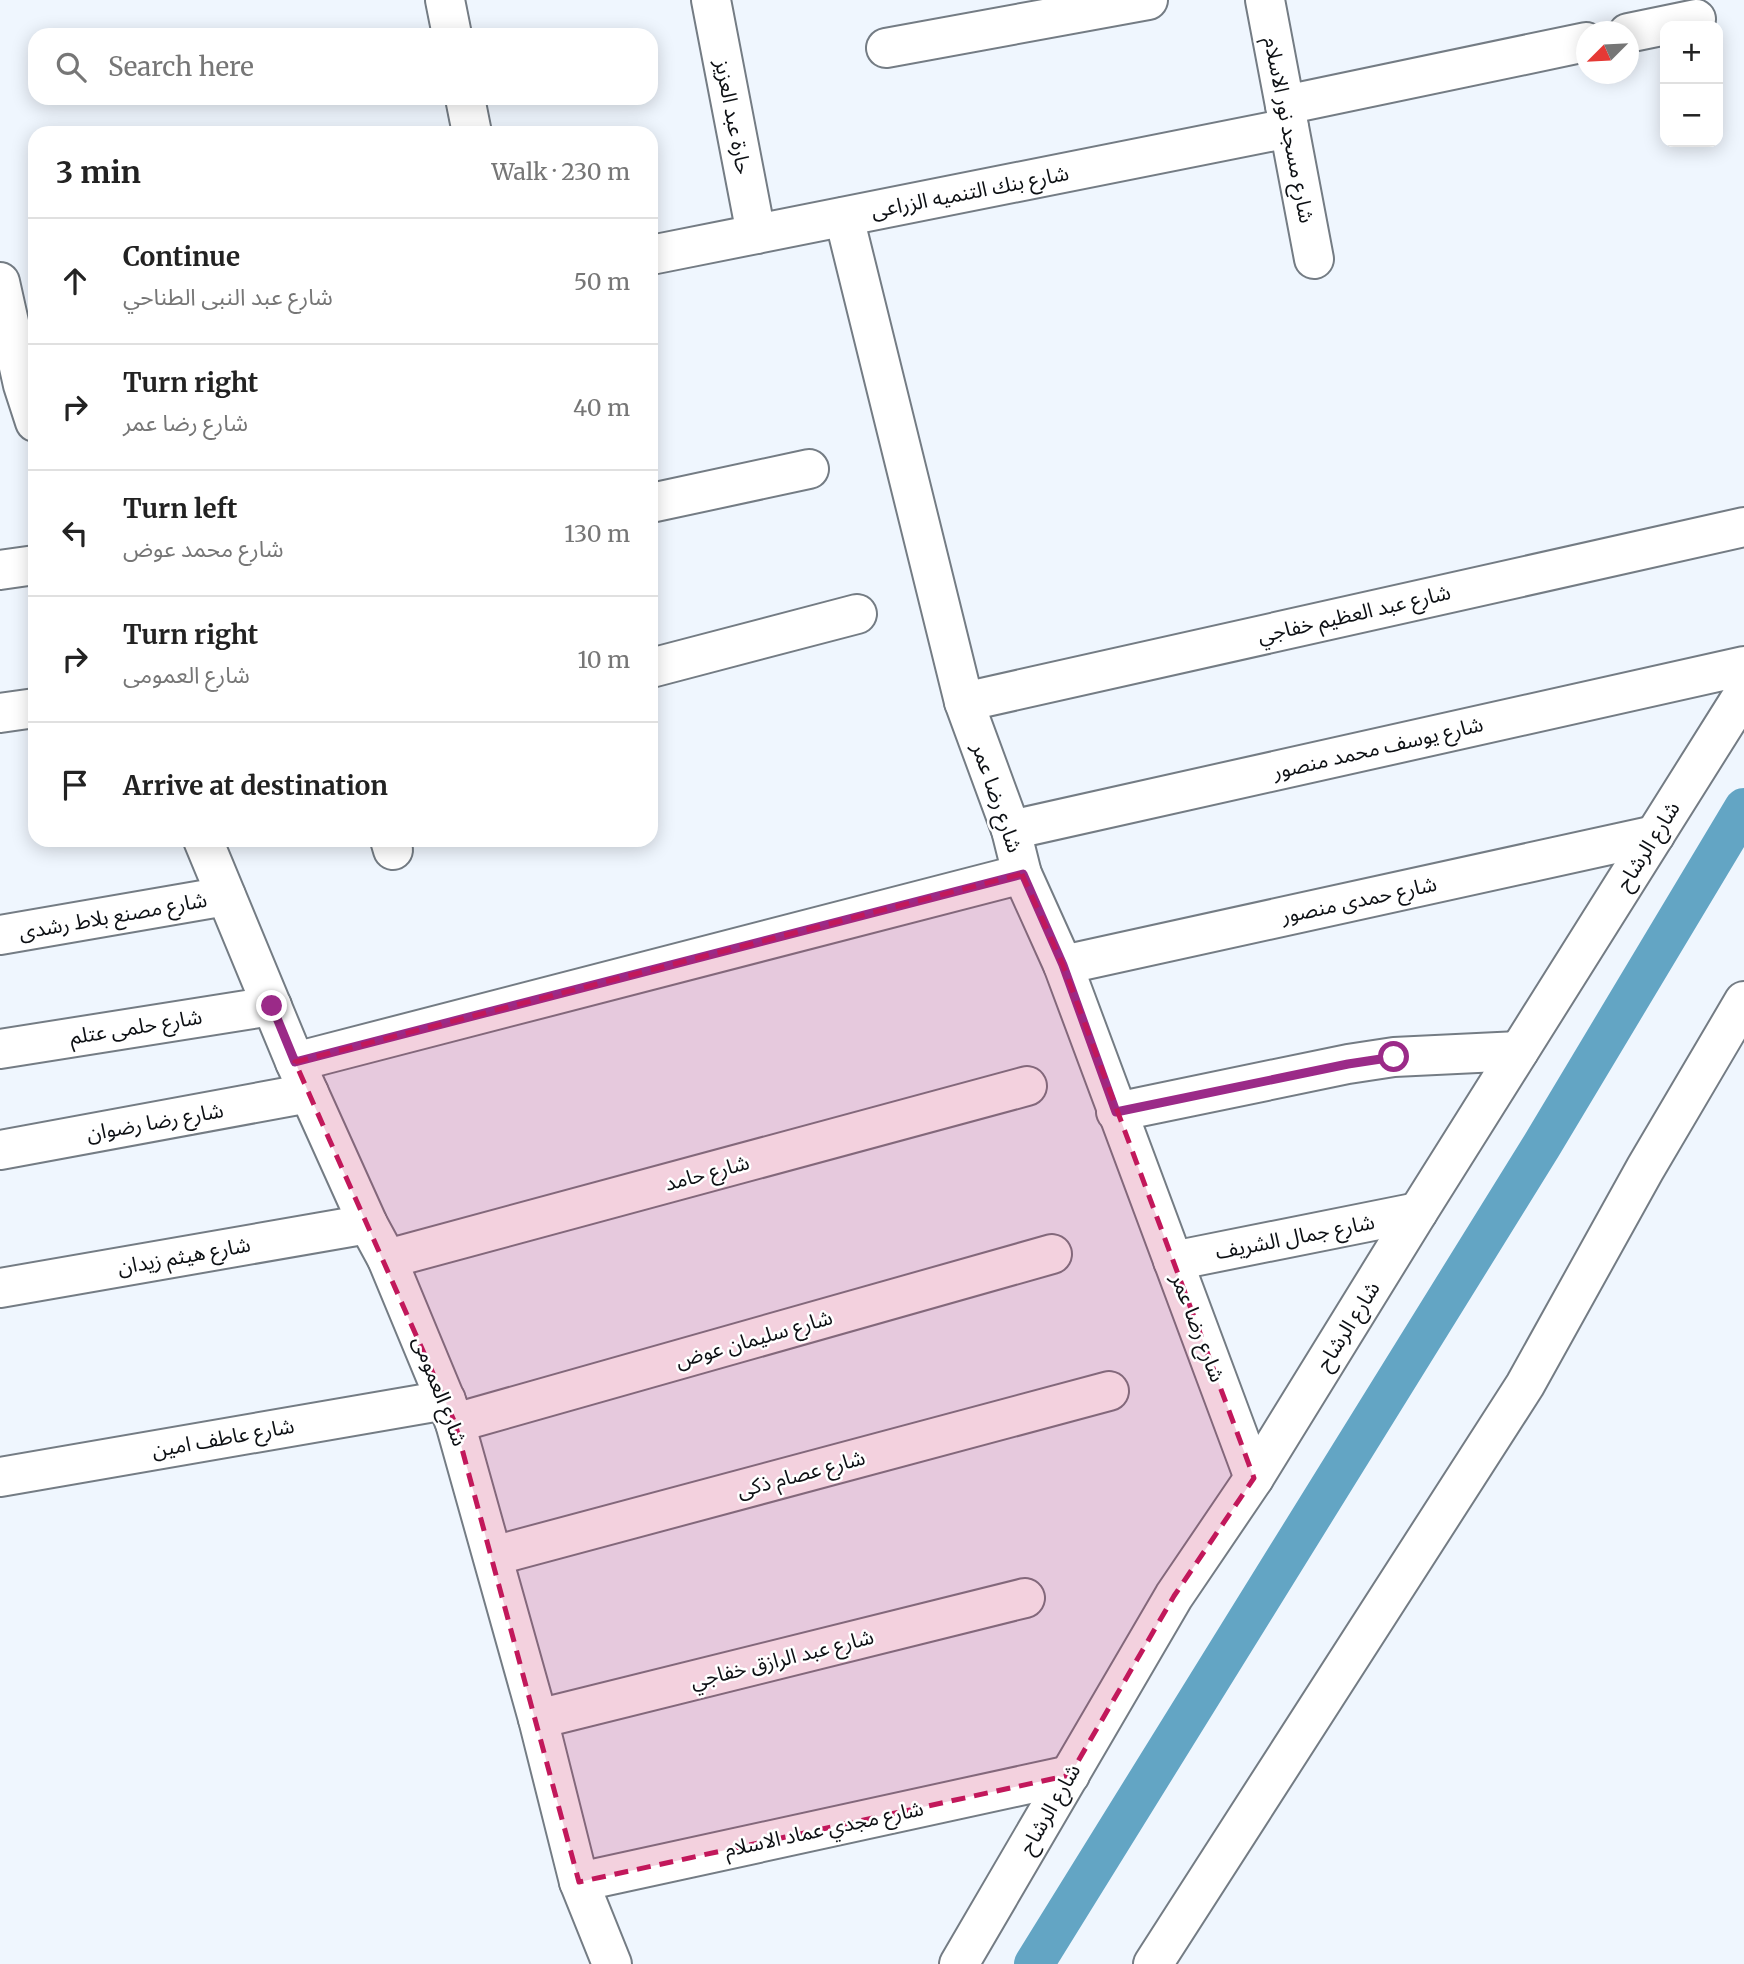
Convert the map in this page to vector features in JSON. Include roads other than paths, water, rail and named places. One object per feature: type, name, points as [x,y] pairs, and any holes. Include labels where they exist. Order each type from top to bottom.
[{"type":"street","points":[[445,0],[451,28]]},
{"type":"street","name":"حارة عبد العزيز","points":[[711,0],[756,234]]},
{"type":"street","points":[[886,48],[1148,0]]},
{"type":"street","name":"شارع مسجد نور الاسلام","points":[[1265,0],[1314,259]]},
{"type":"street","points":[[1639,31],[1696,19]]},
{"type":"street","name":"شارع بنك التنميه الزراعى","points":[[658,253],[844,217],[1287,116],[1576,45]]},
{"type":"street","points":[[466,105],[471,126]]},
{"type":"street","name":"شارع رضا عمر","points":[[844,217],[964,702],[1011,830],[1023,874],[1063,965],[1254,1478]]},
{"type":"street","points":[[0,282],[24,399]]},
{"type":"street","points":[[658,501],[809,468]]},
{"type":"street","name":"شارع عبد العظيم خفاجي","points":[[964,702],[1744,527]]},
{"type":"street","points":[[0,570],[28,566]]},
{"type":"street","points":[[658,666],[857,614]]},
{"type":"street","name":"شارع يوسف محمد منصور","points":[[1011,830],[1744,666]]},
{"type":"street","name":"شارع الرشاح","points":[[960,1964],[1174,1596],[1254,1478],[1744,693]]},
{"type":"street","points":[[0,713],[28,709]]},
{"type":"street","name":"شارع حمدى منصور","points":[[1063,965],[1655,835]]},
{"type":"street","name":"شارع العمومى","points":[[206,847],[302,1078],[368,1224],[387,1259],[451,1412],[538,1720],[579,1882],[612,1964]]},
{"type":"street","name":"شارع رضا رضوان","points":[[0,1150],[302,1078],[1023,874]]},
{"type":"street","name":"شارع مصنع بلاط رشدى","points":[[0,935],[226,896]]},
{"type":"street","points":[[1153,1964],[1525,1384],[1645,1169],[1744,1001]]},
{"type":"street","name":"شارع حلمى عتلم","points":[[0,1049],[272,1006]]},
{"type":"street","points":[[1116,1112],[1383,1059],[1519,1051]]},
{"type":"street","name":"شارع حامد","points":[[387,1259],[1027,1086]]},
{"type":"street","name":"شارع جمال الشريف","points":[[1173,1261],[1418,1212]]},
{"type":"street","name":"شارع هيثم زيدان","points":[[0,1288],[368,1224]]},
{"type":"street","name":"شارع سليمان عوض","points":[[451,1412],[1052,1254]]},
{"type":"street","name":"شارع عصام ذكى","points":[[493,1556],[1109,1391]]},
{"type":"street","name":"شارع عاطف امين","points":[[0,1477],[451,1412]]},
{"type":"street","name":"شارع عبد الرازق خفاجي","points":[[538,1720],[1025,1598]]},
{"type":"street","name":"شارع مجدي عماد الاسلام","points":[[579,1882],[1070,1775]]},
{"type":"waterway","points":[[1034,1964],[1542,1145],[1744,808]]}]
